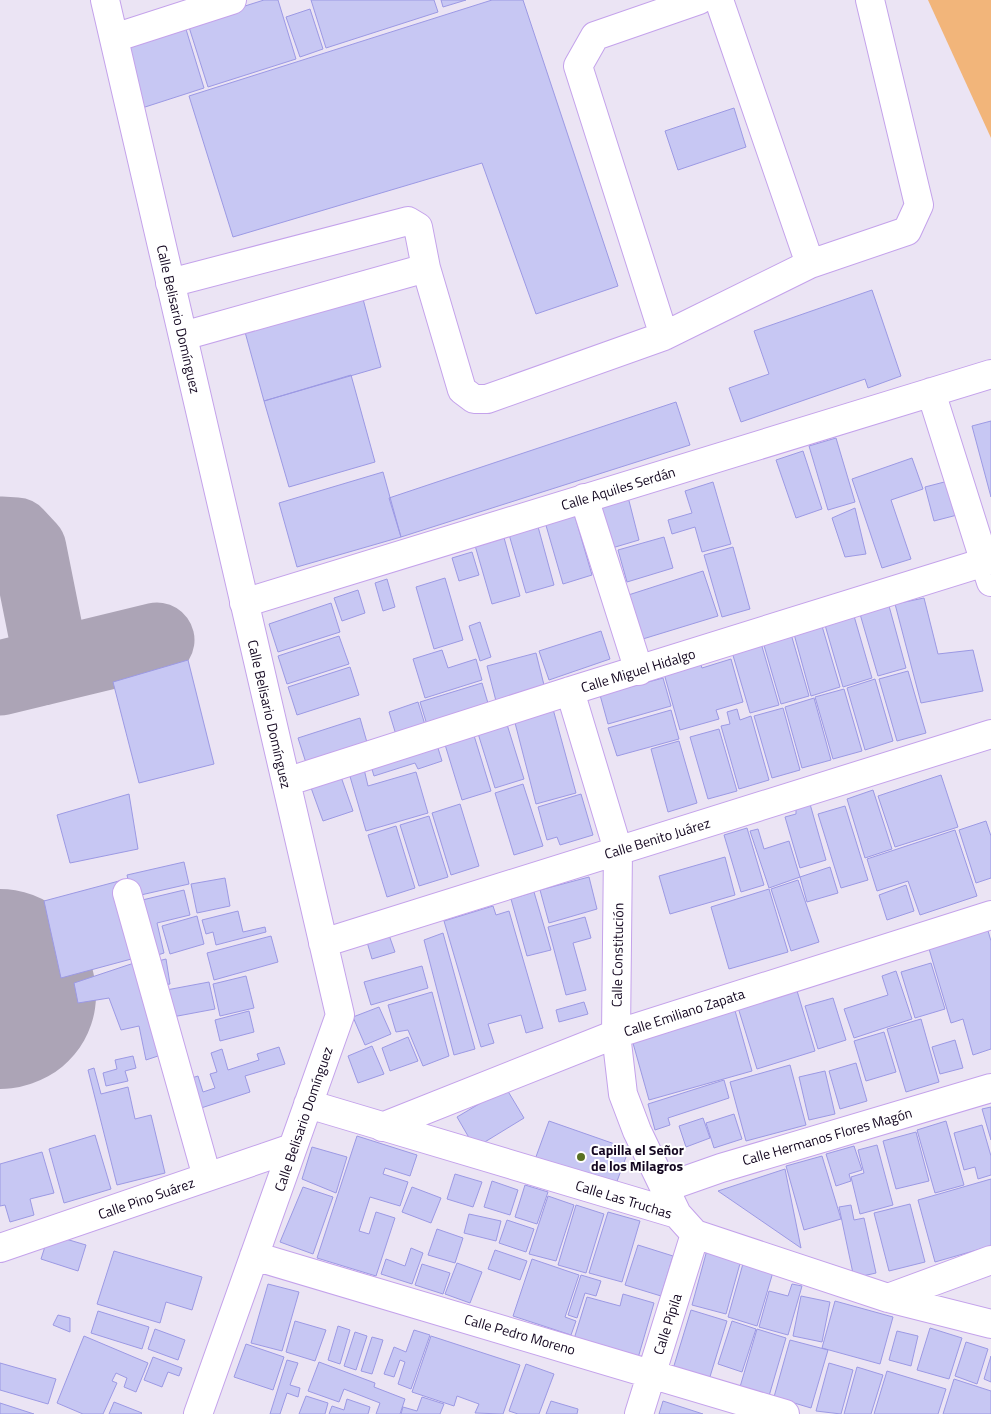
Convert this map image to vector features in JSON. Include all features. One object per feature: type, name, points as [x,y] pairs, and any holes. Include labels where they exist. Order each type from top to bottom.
[{"type":"street","name":"Calle Belisario Domínguez","points":[[105,0],[340,1015],[198,1414]]},
{"type":"street","points":[[114,38],[229,0]]},
{"type":"street","points":[[664,336],[578,66],[594,36],[699,0]]},
{"type":"street","points":[[719,0],[810,264]]},
{"type":"street","points":[[170,283],[408,221],[418,227],[426,268],[462,390],[474,399],[487,399],[664,336],[810,264],[907,232],[919,205],[870,0]]},
{"type":"street","points":[[183,336],[426,268]]},
{"type":"street","name":"Calle Aquiles Serdán","points":[[244,603],[991,374]]},
{"type":"street","points":[[931,392],[989,568]]},
{"type":"street","points":[[584,498],[639,671]]},
{"type":"street","name":"Calle Miguel Hidalgo","points":[[286,782],[570,691],[989,568]]},
{"type":"street","name":"Calle Constitución","points":[[570,691],[618,850],[616,1034],[623,1094],[637,1131],[677,1214]]},
{"type":"street","name":"Calle Benito Juárez","points":[[323,943],[991,734]]},
{"type":"street","points":[[128,894],[207,1177]]},
{"type":"street","name":"Calle Emiliano Zapata","points":[[382,1127],[616,1034],[991,915]]},
{"type":"street","name":"Calle Hermanos Flores Magón","points":[[664,1188],[721,1168],[991,1088]]},
{"type":"street","name":"Calle Las Truchas","points":[[308,1104],[677,1214],[696,1234],[888,1298],[991,1324]]},
{"type":"street","name":"Calle Pino Suárez","points":[[0,1248],[292,1148]]},
{"type":"street","name":"Calle Pípila","points":[[639,1414],[696,1234]]},
{"type":"street","name":"Calle Pedro Moreno","points":[[254,1256],[785,1414]]},
{"type":"street","points":[[888,1298],[991,1260]]},
{"type":"shaded area","points":[[928,0],[991,0],[991,138]]},
{"type":"building","points":[[264,0],[278,0],[296,59],[208,87],[188,24]]},
{"type":"building","points":[[311,0],[434,0],[438,12],[326,48]]},
{"type":"building","points":[[441,0],[466,0],[443,7]]},
{"type":"building","points":[[492,0],[523,0],[618,286],[536,314],[482,163],[233,237],[189,96]]},
{"type":"building","points":[[310,9],[323,49],[300,57],[286,17]]},
{"type":"building","points":[[185,26],[204,88],[142,108],[122,45]]},
{"type":"building","points":[[734,108],[746,147],[678,170],[665,131]]},
{"type":"building","points":[[872,290],[901,376],[868,388],[865,379],[741,422],[729,388],[769,374],[754,331]]},
{"type":"building","points":[[363,299],[381,367],[264,401],[245,332]]},
{"type":"building","points":[[351,375],[375,462],[289,487],[264,401]]},
{"type":"building","points":[[676,402],[690,445],[401,537],[389,498]]},
{"type":"building","points":[[991,421],[991,497],[972,426]]},
{"type":"building","points":[[836,438],[855,502],[828,510],[809,446]]},
{"type":"building","points":[[803,451],[822,509],[796,518],[776,460]]},
{"type":"building","points":[[912,458],[923,489],[891,500],[911,559],[882,568],[852,479]]},
{"type":"building","points":[[383,472],[401,537],[297,567],[279,503]]},
{"type":"building","points":[[952,480],[961,514],[934,521],[925,487]]},
{"type":"building","points":[[713,482],[731,544],[702,552],[695,527],[672,534],[668,520],[692,513],[685,491]]},
{"type":"building","points":[[627,493],[639,540],[612,548],[599,500]]},
{"type":"building","points":[[855,508],[866,554],[845,557],[832,518]]},
{"type":"building","points":[[574,513],[592,575],[563,584],[545,522]]},
{"type":"building","points":[[537,523],[554,585],[526,593],[508,531]]},
{"type":"building","points":[[503,534],[520,596],[492,604],[474,542]]},
{"type":"building","points":[[664,537],[673,568],[627,582],[618,550]]},
{"type":"building","points":[[733,547],[750,609],[722,617],[704,555]]},
{"type":"building","points":[[472,552],[479,575],[459,581],[452,558]]},
{"type":"building","points":[[703,571],[718,616],[633,642],[619,598]]},
{"type":"building","points":[[445,578],[463,640],[434,649],[416,587]]},
{"type":"building","points":[[387,579],[395,607],[383,611],[375,583]]},
{"type":"building","points":[[358,590],[365,613],[342,621],[334,598]]},
{"type":"building","points":[[924,598],[938,654],[973,650],[983,691],[921,703],[895,604]]},
{"type":"building","points":[[331,603],[340,632],[278,652],[269,624]]},
{"type":"building","points":[[889,606],[906,668],[878,676],[860,614]]},
{"type":"building","points":[[854,616],[872,678],[843,687],[825,625]]},
{"type":"building","points":[[480,622],[491,657],[480,661],[469,626]]},
{"type":"building","points":[[822,626],[840,687],[811,696],[794,634]]},
{"type":"building","points":[[601,631],[610,659],[549,680],[539,651]]},
{"type":"building","points":[[791,634],[809,696],[781,704],[763,642]]},
{"type":"building","points":[[339,636],[349,664],[287,684],[278,656]]},
{"type":"building","points":[[761,643],[779,705],[750,713],[732,652]]},
{"type":"building","points":[[442,650],[448,668],[476,659],[482,680],[425,698],[413,659]]},
{"type":"building","points":[[536,653],[545,689],[496,701],[487,666]]},
{"type":"building","points":[[699,659],[702,668],[731,659],[743,702],[716,710],[719,719],[680,730],[663,670]]},
{"type":"building","points":[[188,660],[214,764],[139,783],[113,682]]},
{"type":"building","points":[[350,667],[359,695],[297,715],[288,687]]},
{"type":"building","points":[[908,671],[926,733],[897,741],[879,679]]},
{"type":"building","points":[[663,678],[671,706],[608,724],[600,695]]},
{"type":"building","points":[[875,679],[893,741],[865,750],[847,688]]},
{"type":"building","points":[[482,683],[490,710],[428,728],[420,702]]},
{"type":"building","points":[[844,689],[862,751],[833,759],[815,697]]},
{"type":"building","points":[[814,698],[831,760],[802,768],[785,707]]},
{"type":"building","points":[[418,702],[426,728],[397,738],[389,712]]},
{"type":"building","points":[[783,708],[800,770],[772,778],[754,716]]},
{"type":"building","points":[[553,709],[576,793],[536,804],[514,719]]},
{"type":"building","points":[[737,709],[740,720],[751,716],[769,780],[739,789],[721,726],[730,724],[727,712]]},
{"type":"building","points":[[671,710],[679,739],[617,756],[608,728]]},
{"type":"building","points":[[360,718],[368,746],[307,766],[298,738]]},
{"type":"building","points":[[505,718],[524,779],[495,788],[476,727]]},
{"type":"building","points":[[472,729],[491,791],[462,800],[443,738]]},
{"type":"building","points":[[719,729],[737,791],[708,799],[690,737]]},
{"type":"building","points":[[679,741],[697,803],[668,812],[651,749]]},
{"type":"building","points":[[437,745],[442,761],[418,769],[415,763],[374,776],[371,766]]},
{"type":"building","points":[[364,769],[368,786],[416,772],[428,813],[366,831],[349,773]]},
{"type":"building","points":[[340,774],[353,811],[323,821],[310,785]]},
{"type":"building","points":[[941,775],[958,827],[895,847],[878,796]]},
{"type":"building","points":[[523,784],[543,846],[514,855],[495,793]]},
{"type":"building","points":[[873,790],[892,849],[865,858],[847,799]]},
{"type":"building","points":[[129,794],[138,849],[70,863],[57,815]]},
{"type":"building","points":[[581,794],[593,835],[560,845],[557,837],[547,840],[538,807]]},
{"type":"building","points":[[460,804],[479,866],[451,875],[432,813]]},
{"type":"building","points":[[810,804],[826,860],[800,868],[785,817],[796,814],[796,809]]},
{"type":"building","points":[[845,806],[868,880],[841,888],[818,814]]},
{"type":"building","points":[[429,816],[448,877],[419,886],[400,825]]},
{"type":"building","points":[[986,821],[991,836],[991,878],[976,883],[959,830]]},
{"type":"building","points":[[396,826],[415,888],[387,897],[368,835]]},
{"type":"building","points":[[747,828],[764,885],[741,892],[724,835]]},
{"type":"building","points":[[758,829],[764,849],[789,841],[800,877],[769,888],[750,831]]},
{"type":"building","points":[[955,830],[977,896],[920,915],[908,881],[877,891],[867,859]]},
{"type":"building","points":[[725,857],[735,895],[670,914],[659,876]]},
{"type":"building","points":[[184,862],[189,884],[132,897],[127,875]]},
{"type":"building","points":[[830,867],[838,893],[807,902],[800,877]]},
{"type":"building","points":[[589,877],[597,909],[549,923],[540,890]]},
{"type":"building","points":[[225,878],[230,906],[197,913],[191,884]]},
{"type":"building","points":[[798,880],[819,942],[791,951],[771,889]]},
{"type":"building","points":[[119,881],[135,958],[61,978],[44,901]]},
{"type":"building","points":[[906,885],[914,911],[887,920],[879,895]]},
{"type":"building","points":[[769,889],[788,952],[729,969],[711,907]]},
{"type":"building","points":[[184,890],[190,915],[157,923],[164,953],[148,958],[134,902]]},
{"type":"building","points":[[534,892],[551,950],[527,956],[511,899]]},
{"type":"building","points":[[493,906],[496,915],[509,911],[543,1028],[526,1033],[521,1015],[488,1024],[494,1043],[481,1047],[444,921]]},
{"type":"building","points":[[238,911],[243,932],[265,927],[266,932],[216,945],[213,932],[206,934],[202,920]]},
{"type":"building","points":[[197,916],[204,944],[170,954],[162,926]]},
{"type":"building","points":[[585,917],[591,938],[573,943],[586,990],[566,995],[548,927]]},
{"type":"building","points":[[986,924],[991,941],[991,1049],[973,1055],[963,1019],[951,1023],[927,942]]},
{"type":"building","points":[[443,933],[475,1049],[454,1055],[424,940]]},
{"type":"building","points":[[389,935],[395,952],[372,959],[367,942]]},
{"type":"building","points":[[271,936],[278,962],[214,980],[207,953]]},
{"type":"building","points":[[166,959],[170,984],[156,986],[150,963]]},
{"type":"building","points":[[134,963],[161,1055],[146,1060],[139,1026],[121,1030],[109,998],[78,1003],[74,983]]},
{"type":"building","points":[[931,963],[945,1009],[915,1018],[901,972]]},
{"type":"building","points":[[422,966],[428,988],[371,1005],[364,982]]},
{"type":"building","points":[[896,971],[912,1019],[854,1038],[844,1009],[888,995],[882,976]]},
{"type":"building","points":[[246,976],[254,1008],[220,1016],[213,984]]},
{"type":"building","points":[[209,982],[215,1009],[167,1018],[161,991]]},
{"type":"building","points":[[795,984],[815,1051],[757,1069],[736,1001]]},
{"type":"building","points":[[432,992],[449,1056],[423,1066],[408,1030],[396,1032],[388,1005]]},
{"type":"building","points":[[833,998],[846,1040],[818,1049],[805,1006]]},
{"type":"building","points":[[584,1002],[588,1014],[559,1022],[556,1010]]},
{"type":"building","points":[[379,1007],[391,1034],[365,1045],[353,1017]]},
{"type":"building","points":[[734,1007],[752,1071],[649,1100],[631,1036]]},
{"type":"building","points":[[249,1011],[254,1032],[220,1041],[215,1020]]},
{"type":"building","points":[[921,1019],[939,1082],[906,1092],[887,1029]]},
{"type":"building","points":[[884,1032],[896,1072],[866,1081],[854,1041]]},
{"type":"building","points":[[408,1037],[418,1061],[390,1071],[382,1048]]},
{"type":"building","points":[[955,1040],[963,1068],[940,1074],[932,1047]]},
{"type":"building","points":[[372,1046],[384,1074],[358,1083],[348,1056]]},
{"type":"building","points":[[279,1047],[285,1064],[245,1076],[250,1092],[195,1110],[185,1080],[198,1076],[203,1092],[215,1088],[210,1074],[217,1072],[211,1053],[222,1049],[228,1070],[259,1060],[257,1054]]},
{"type":"building","points":[[133,1056],[136,1068],[125,1071],[128,1081],[106,1086],[103,1073],[117,1069],[115,1060]]},
{"type":"building","points":[[856,1063],[867,1101],[840,1109],[829,1071]]},
{"type":"building","points":[[790,1065],[806,1125],[746,1141],[730,1082]]},
{"type":"building","points":[[94,1068],[101,1094],[128,1087],[135,1119],[151,1115],[165,1173],[117,1185],[88,1070]]},
{"type":"building","points":[[825,1071],[835,1114],[809,1120],[799,1077]]},
{"type":"building","points":[[724,1080],[729,1098],[668,1118],[670,1125],[655,1130],[648,1104]]},
{"type":"building","points":[[506,1088],[524,1118],[475,1148],[457,1117]]},
{"type":"building","points":[[991,1107],[991,1140],[982,1109]]},
{"type":"building","points":[[734,1114],[742,1139],[714,1148],[706,1123]]},
{"type":"building","points":[[703,1118],[710,1138],[686,1147],[679,1126]]},
{"type":"building","name":"Capilla el Señor de los Milagros","points":[[549,1121],[629,1149],[613,1192],[533,1165]]},
{"type":"building","points":[[946,1121],[964,1185],[935,1193],[917,1130]]},
{"type":"building","points":[[982,1125],[991,1156],[991,1175],[978,1179],[975,1167],[964,1170],[954,1133]]},
{"type":"building","points":[[916,1132],[929,1181],[896,1189],[883,1141]]},
{"type":"building","points":[[95,1135],[111,1189],[64,1203],[49,1149]]},
{"type":"building","points":[[357,1136],[417,1155],[410,1176],[385,1168],[383,1174],[408,1182],[400,1206],[370,1197],[359,1231],[369,1234],[376,1212],[395,1218],[376,1276],[317,1258]]},
{"type":"building","points":[[877,1145],[893,1205],[860,1214],[851,1177],[864,1173],[858,1150]]},
{"type":"building","points":[[854,1146],[862,1170],[849,1174],[851,1181],[836,1186],[826,1154]]},
{"type":"building","points":[[312,1147],[347,1157],[336,1193],[302,1179]]},
{"type":"building","points":[[42,1152],[54,1193],[30,1199],[34,1215],[10,1222],[5,1205],[0,1206],[0,1164]]},
{"type":"building","points":[[822,1156],[841,1219],[804,1230],[786,1166]]},
{"type":"building","points":[[785,1169],[801,1248],[718,1191]]},
{"type":"building","points":[[455,1174],[482,1182],[473,1207],[447,1199]]},
{"type":"building","points":[[991,1179],[991,1246],[935,1262],[918,1200]]},
{"type":"building","points":[[492,1181],[518,1190],[510,1215],[484,1207]]},
{"type":"building","points":[[525,1185],[548,1192],[537,1224],[515,1217]]},
{"type":"building","points":[[303,1187],[333,1197],[313,1254],[280,1242]]},
{"type":"building","points":[[412,1187],[441,1198],[431,1223],[402,1212]]},
{"type":"building","points":[[548,1196],[574,1205],[556,1261],[529,1254]]},
{"type":"building","points":[[910,1204],[925,1262],[889,1271],[874,1213]]},
{"type":"building","points":[[576,1205],[604,1214],[586,1273],[558,1265]]},
{"type":"building","points":[[851,1205],[854,1220],[864,1218],[876,1273],[854,1278],[839,1207]]},
{"type":"building","points":[[608,1212],[640,1221],[622,1282],[589,1273]]},
{"type":"building","points":[[469,1214],[501,1221],[496,1241],[464,1233]]},
{"type":"building","points":[[507,1220],[534,1229],[526,1252],[499,1243]]},
{"type":"building","points":[[437,1229],[463,1238],[455,1263],[428,1255]]},
{"type":"building","points":[[49,1234],[86,1245],[78,1271],[41,1259]]},
{"type":"building","points":[[638,1245],[673,1256],[661,1296],[625,1285]]},
{"type":"building","points":[[411,1248],[423,1253],[412,1284],[381,1274],[386,1259],[405,1266]]},
{"type":"building","points":[[495,1250],[527,1261],[520,1280],[488,1269]]},
{"type":"building","points":[[707,1250],[741,1260],[726,1314],[692,1305]]},
{"type":"building","points":[[114,1251],[202,1277],[192,1310],[166,1302],[160,1323],[97,1304]]},
{"type":"building","points":[[746,1253],[776,1262],[757,1326],[728,1317]]},
{"type":"building","points":[[532,1259],[579,1275],[565,1317],[576,1321],[571,1335],[513,1316]]},
{"type":"building","points":[[457,1263],[482,1272],[470,1303],[445,1294]]},
{"type":"building","points":[[422,1264],[450,1273],[443,1294],[415,1285]]},
{"type":"building","points":[[581,1275],[601,1281],[596,1296],[585,1293],[577,1318],[568,1315]]},
{"type":"building","points":[[268,1284],[299,1292],[282,1351],[251,1343]]},
{"type":"building","points":[[792,1284],[802,1286],[788,1335],[759,1327],[769,1291],[788,1296]]},
{"type":"building","points":[[623,1294],[654,1303],[638,1358],[574,1339],[587,1297],[620,1306]]},
{"type":"building","points":[[801,1296],[830,1302],[822,1342],[793,1336]]},
{"type":"building","points":[[835,1301],[893,1317],[880,1364],[822,1348]]},
{"type":"building","points":[[691,1310],[727,1321],[709,1380],[673,1369]]},
{"type":"building","points":[[98,1311],[149,1327],[142,1349],[91,1333]]},
{"type":"building","points":[[58,1315],[70,1318],[70,1332],[53,1325]]},
{"type":"building","points":[[295,1321],[326,1330],[315,1361],[286,1352]]},
{"type":"building","points":[[732,1321],[756,1329],[742,1372],[718,1364]]},
{"type":"building","points":[[338,1326],[350,1330],[340,1364],[328,1360]]},
{"type":"building","points":[[930,1328],[962,1338],[949,1379],[917,1370]]},
{"type":"building","points":[[155,1329],[185,1340],[178,1360],[148,1349]]},
{"type":"building","points":[[757,1329],[786,1338],[769,1396],[740,1387]]},
{"type":"building","points":[[414,1330],[430,1335],[411,1389],[398,1384],[405,1362],[400,1360],[394,1377],[384,1374],[394,1347],[406,1352]]},
{"type":"building","points":[[897,1331],[918,1336],[911,1366],[889,1360]]},
{"type":"building","points":[[355,1332],[367,1336],[356,1370],[344,1366]]},
{"type":"building","points":[[84,1336],[148,1363],[136,1392],[124,1387],[127,1378],[116,1373],[112,1381],[117,1383],[103,1414],[83,1414],[57,1403]]},
{"type":"building","points":[[431,1336],[520,1365],[503,1414],[475,1413],[479,1404],[457,1396],[454,1406],[412,1392]]},
{"type":"building","points":[[372,1337],[383,1340],[372,1374],[361,1371]]},
{"type":"building","points":[[790,1340],[828,1350],[811,1408],[774,1397]]},
{"type":"building","points":[[966,1342],[988,1349],[977,1384],[955,1376]]},
{"type":"building","points":[[246,1344],[284,1357],[273,1390],[234,1377]]},
{"type":"building","points":[[991,1356],[991,1382],[984,1379]]},
{"type":"building","points":[[153,1357],[182,1368],[179,1376],[168,1372],[162,1387],[144,1380]]},
{"type":"building","points":[[287,1360],[298,1363],[290,1385],[300,1388],[298,1397],[287,1393],[280,1414],[270,1414]]},
{"type":"building","points":[[319,1362],[375,1383],[374,1387],[405,1399],[400,1414],[376,1414],[380,1403],[344,1389],[339,1402],[308,1391]]},
{"type":"building","points":[[0,1363],[56,1379],[48,1404],[0,1390]]},
{"type":"building","points":[[829,1363],[853,1370],[841,1414],[816,1411]]},
{"type":"building","points":[[526,1364],[554,1374],[539,1414],[518,1414],[509,1411]]},
{"type":"building","points":[[857,1367],[883,1375],[871,1414],[844,1414]]},
{"type":"building","points":[[887,1371],[946,1389],[938,1414],[874,1414]]},
{"type":"building","points":[[954,1379],[991,1391],[991,1414],[943,1414]]},
{"type":"building","points":[[306,1396],[328,1403],[325,1414],[299,1414]]},
{"type":"building","points":[[422,1397],[444,1404],[440,1414],[401,1414],[403,1407],[417,1411]]},
{"type":"building","points":[[347,1399],[370,1407],[368,1414],[329,1414],[332,1406],[344,1410]]},
{"type":"building","points":[[551,1401],[578,1409],[577,1414],[546,1414]]},
{"type":"building","points":[[663,1401],[703,1414],[659,1414]]},
{"type":"building","points":[[114,1402],[142,1413],[109,1414]]},
{"type":"building","points":[[0,1403],[34,1414],[0,1414]]},
{"type":"taxiway","points":[[0,534],[16,535],[29,549],[48,644],[48,655],[42,668]]},
{"type":"taxiway","points":[[0,678],[157,640]]},
{"type":"runway","points":[[0,982],[3,995],[0,996]]},
{"type":"place","name":"Capilla el Señor de los Milagros","points":[[581,1157]]}]
